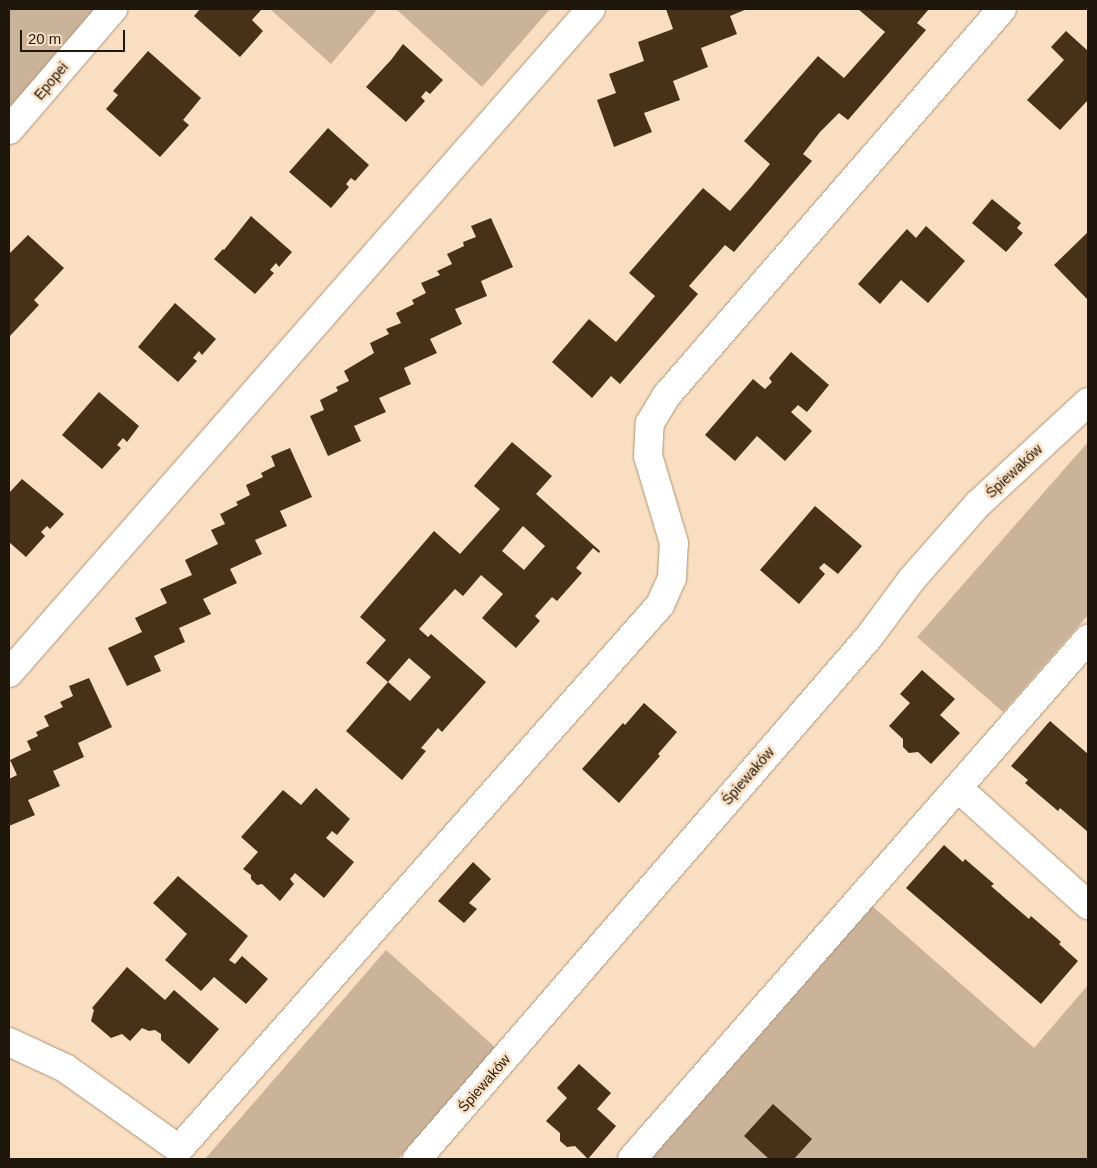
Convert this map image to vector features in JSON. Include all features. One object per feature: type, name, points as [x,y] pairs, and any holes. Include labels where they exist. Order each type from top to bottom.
[{"type":"street","name":"Epopei","points":[[9,130],[113,9]]},
{"type":"street","points":[[9,673],[591,9]]},
{"type":"street","points":[[9,1042],[65,1068],[179,1149],[660,605],[672,578],[674,543],[648,456],[650,423],[667,395],[1002,9]]},
{"type":"street","name":"Śpiewaków","points":[[417,1159],[869,637],[912,579],[978,504],[1088,402]]},
{"type":"street","points":[[632,1159],[1088,639]]},
{"type":"street","points":[[958,788],[1088,904]]},
{"type":"shaded area","points":[[9,9],[100,9],[9,112]]},
{"type":"shaded area","points":[[270,9],[374,9],[376,11],[331,64]]},
{"type":"shaded area","points":[[396,9],[550,9],[482,87]]},
{"type":"shaded area","points":[[1088,442],[1088,615],[1003,712],[917,637]]},
{"type":"shaded area","points":[[870,904],[1034,1048],[1088,985],[1088,1159],[646,1159]]},
{"type":"shaded area","points":[[386,950],[496,1048],[398,1159],[205,1159]]},
{"type":"building","points":[[200,9],[262,9],[252,20],[263,31],[240,57],[194,16]]},
{"type":"building","points":[[666,9],[747,9],[730,16],[737,34],[701,48],[708,67],[673,81],[680,100],[644,113],[652,132],[614,147],[597,100],[616,93],[609,74],[644,61],[638,42],[673,29]]},
{"type":"building","points":[[858,9],[929,9],[917,23],[926,30],[848,120],[839,113],[820,132],[803,154],[812,161],[734,252],[725,245],[689,286],[698,294],[620,384],[611,376],[592,398],[552,362],[589,319],[616,342],[655,296],[629,273],[703,188],[730,211],[751,187],[770,164],[744,141],[818,56],[844,78],[885,32]]},
{"type":"building","points":[[1066,31],[1088,51],[1088,100],[1060,130],[1027,100],[1064,60],[1051,47]]},
{"type":"building","points":[[403,44],[443,80],[430,94],[426,91],[421,97],[425,101],[406,122],[366,87]]},
{"type":"building","points":[[148,51],[201,98],[183,120],[189,125],[160,157],[106,109],[118,95],[113,91]]},
{"type":"building","points":[[328,128],[369,165],[355,181],[351,178],[346,184],[349,187],[331,208],[289,172]]},
{"type":"building","points":[[992,199],[1021,223],[1017,228],[1023,233],[1006,252],[972,223]]},
{"type":"building","points":[[251,216],[292,252],[279,267],[276,263],[270,270],[274,273],[255,294],[214,259],[224,250]]},
{"type":"building","points":[[491,218],[513,267],[481,281],[487,296],[455,309],[462,324],[430,339],[437,353],[404,368],[411,384],[379,398],[386,412],[354,426],[361,441],[328,456],[310,416],[324,410],[320,400],[338,391],[336,387],[349,381],[344,371],[374,353],[370,343],[389,334],[386,329],[401,323],[396,313],[414,304],[412,300],[426,293],[421,283],[440,275],[437,271],[452,264],[447,254],[464,246],[463,242],[476,237],[471,226]]},
{"type":"building","points":[[926,226],[965,261],[928,303],[901,280],[880,304],[858,284],[907,229],[916,238]]},
{"type":"building","points":[[1088,232],[1088,300],[1054,265]]},
{"type":"building","points":[[28,235],[64,268],[34,300],[39,305],[9,337],[9,254]]},
{"type":"building","points":[[175,303],[216,339],[202,355],[199,351],[193,358],[197,361],[178,382],[138,347]]},
{"type":"building","points":[[791,352],[829,385],[807,412],[798,405],[791,412],[812,431],[785,461],[757,436],[735,461],[705,435],[753,379],[765,389],[772,382],[769,378]]},
{"type":"building","points":[[99,392],[139,426],[127,442],[123,438],[117,445],[121,448],[102,469],[62,435]]},
{"type":"building","points":[[512,442],[552,476],[536,494],[600,551],[599,553],[593,548],[576,568],[582,573],[557,601],[552,597],[535,616],[540,621],[516,648],[482,618],[503,594],[481,575],[463,596],[455,589],[419,629],[428,637],[431,634],[486,682],[442,732],[438,728],[421,748],[426,751],[402,780],[346,731],[388,682],[366,663],[386,640],[360,617],[434,531],[460,554],[500,509],[474,486]],"holes":[[[523,526],[545,546],[524,570],[502,551]],[[409,658],[431,677],[410,701],[388,682]]]},
{"type":"building","points":[[290,448],[312,497],[280,511],[287,526],[255,540],[262,554],[230,569],[237,583],[203,599],[211,614],[179,628],[185,642],[154,656],[161,671],[127,686],[108,648],[142,632],[135,618],[167,603],[160,589],[192,575],[185,560],[218,544],[211,530],[225,524],[220,514],[238,505],[236,502],[250,495],[246,485],[263,477],[261,473],[275,466],[271,456]]},
{"type":"building","points":[[22,479],[64,514],[50,529],[47,526],[41,532],[45,536],[26,557],[9,542],[9,493]]},
{"type":"building","points":[[815,506],[862,546],[838,574],[824,563],[819,568],[825,574],[799,604],[760,570]]},
{"type":"building","points":[[922,670],[955,699],[940,715],[960,733],[931,764],[918,752],[909,753],[903,747],[903,739],[889,726],[910,703],[900,694]]},
{"type":"building","points":[[89,678],[112,727],[78,743],[84,757],[53,771],[60,786],[28,800],[35,815],[9,826],[9,779],[17,775],[10,760],[31,750],[27,741],[38,736],[36,732],[49,726],[44,716],[63,707],[60,702],[73,696],[69,686]]},
{"type":"building","points":[[644,703],[677,732],[658,754],[660,756],[619,803],[582,769],[623,723],[625,725]]},
{"type":"building","points":[[1050,721],[1088,754],[1088,832],[1060,808],[1058,811],[1025,783],[1028,780],[1011,766]]},
{"type":"building","points":[[316,788],[350,819],[337,835],[332,831],[326,838],[354,862],[324,898],[295,873],[290,879],[294,884],[280,901],[262,884],[257,885],[251,879],[251,875],[243,869],[258,852],[241,837],[283,790],[301,805]]},
{"type":"building","points":[[944,845],[963,862],[965,859],[994,884],[991,886],[1029,919],[1031,916],[1061,942],[1059,944],[1078,961],[1041,1004],[906,888]]},
{"type":"building","points":[[473,862],[491,879],[469,903],[477,909],[464,923],[438,901]]},
{"type":"building","points":[[178,876],[248,936],[229,960],[235,964],[242,956],[268,979],[246,1004],[214,977],[201,991],[165,960],[187,934],[153,903]]},
{"type":"building","points":[[127,967],[165,1000],[174,990],[219,1029],[189,1064],[161,1040],[161,1034],[155,1030],[149,1031],[142,1028],[130,1041],[122,1034],[111,1038],[91,1021],[94,1010],[92,1008]]},
{"type":"building","points":[[579,1064],[611,1093],[597,1109],[616,1126],[588,1159],[575,1146],[567,1147],[560,1141],[560,1133],[546,1121],[567,1098],[557,1088]]},
{"type":"building","points":[[773,1104],[812,1139],[794,1159],[769,1159],[744,1136]]}]
